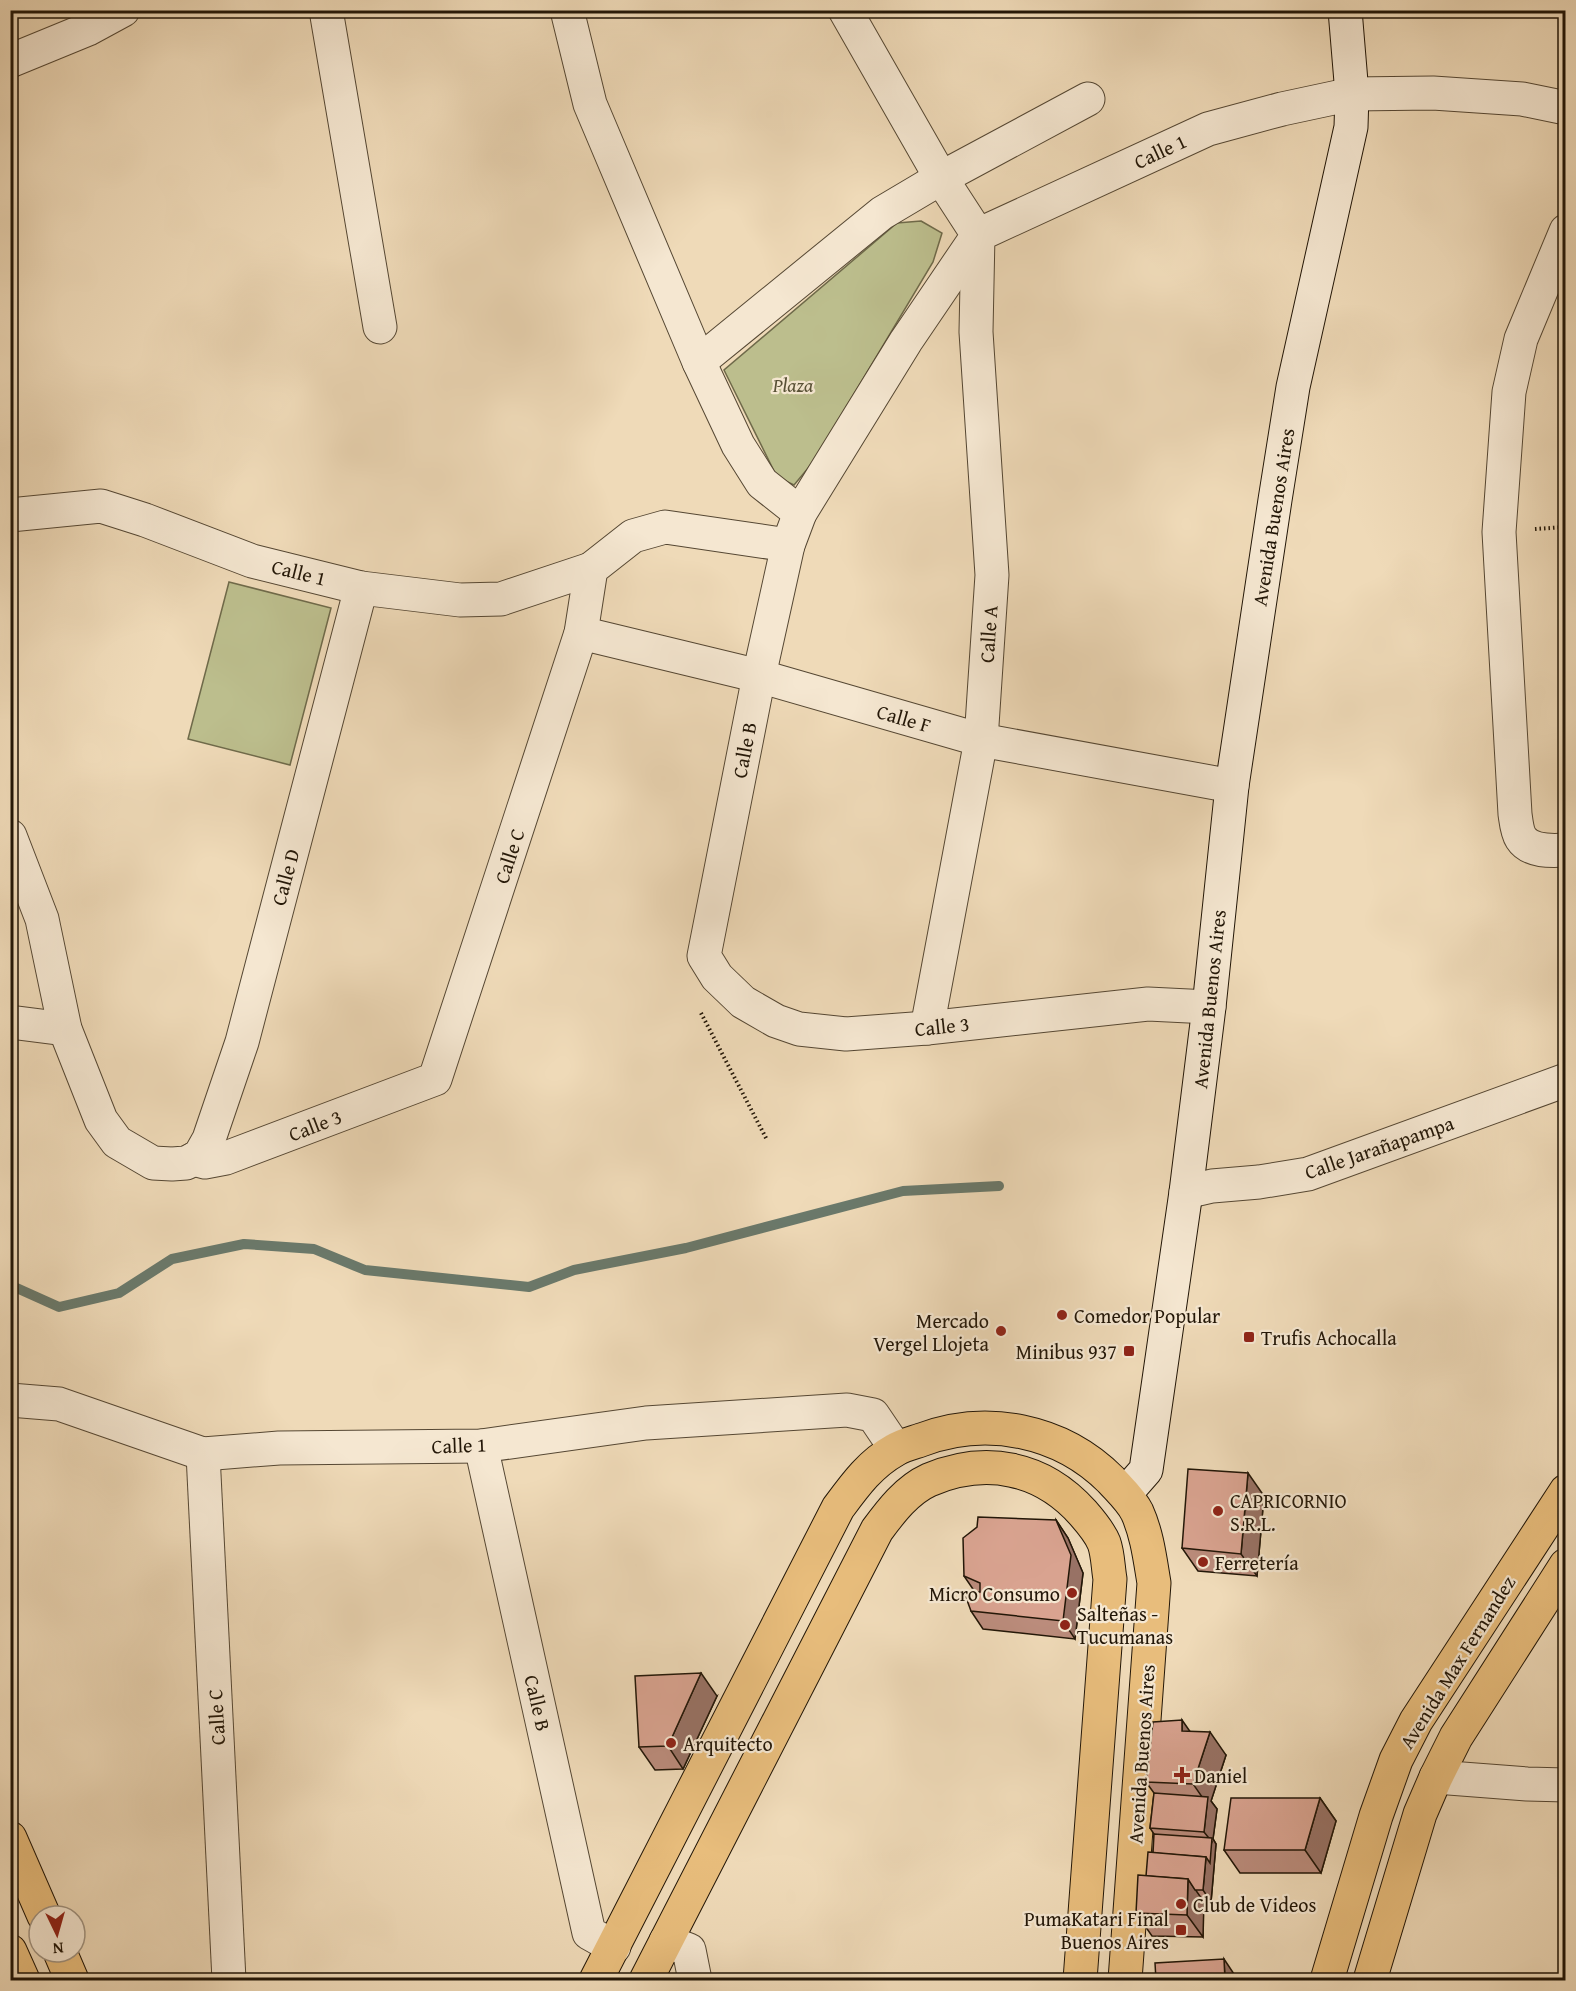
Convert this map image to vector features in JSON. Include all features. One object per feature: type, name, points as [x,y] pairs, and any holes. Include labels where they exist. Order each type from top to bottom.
[{"type":"main road","points":[[596,1980],[838,1508],[867,1470],[896,1449],[939,1433],[989,1427],[1036,1434],[1062,1444],[1096,1466],[1125,1494],[1087,1518]]},
{"type":"main road","points":[[646,1980],[877,1530],[898,1503],[928,1481],[970,1467],[1014,1470],[1042,1480],[1072,1501],[1104,1543],[1110,1579],[1080,1980]]},
{"type":"main road","name":"Avenida Max Fernandez","points":[[1327,1980],[1376,1816],[1396,1760],[1416,1721],[1566,1491]]},
{"type":"main road","name":"Avenida Buenos Aires","points":[[1125,1494],[1136,1511],[1148,1544],[1154,1583],[1125,1980]]},
{"type":"main road","name":"Avenida Max Fernandez","points":[[1370,1980],[1420,1814],[1436,1777],[1456,1737],[1566,1565]]},
{"type":"main road","points":[[1396,1760],[1436,1777]]},
{"type":"main road","points":[[10,1838],[39,1904]]},
{"type":"main road","points":[[10,1951],[23,1980]]},
{"type":"main road","points":[[65,1964],[72,1980]]},
{"type":"street","points":[[10,61],[88,29],[123,10]]},
{"type":"street","points":[[326,10],[380,327]]},
{"type":"street","points":[[567,10],[590,104],[699,362],[738,445],[762,483],[800,513]]},
{"type":"street","points":[[845,10],[941,178],[978,235]]},
{"type":"street","name":"Avenida Buenos Aires","points":[[1125,1494],[1146,1470],[1186,1192],[1209,1007],[1232,786],[1293,387],[1351,127],[1352,94],[1345,10]]},
{"type":"street","name":"Calle 1","points":[[978,235],[1208,129],[1282,109],[1352,94],[1433,93],[1522,99],[1566,108]]},
{"type":"street","points":[[699,362],[882,213],[941,178],[1088,99]]},
{"type":"street","points":[[1566,231],[1521,339],[1509,392],[1499,532],[1515,814],[1520,838],[1544,851],[1566,850]]},
{"type":"street","name":"Calle B","points":[[704,956],[759,676],[788,545],[800,513],[906,341],[978,235]]},
{"type":"street","name":"Calle A","points":[[927,1028],[981,740],[992,575],[976,332],[978,235]]},
{"type":"street","name":"Calle 1","points":[[10,515],[100,506],[146,520],[252,561],[361,588],[460,600],[501,599],[591,569],[633,536],[665,527],[788,545]]},
{"type":"street","name":"Calle C","points":[[435,1079],[580,633],[591,569]]},
{"type":"street","name":"Calle D","points":[[194,1159],[200,1155],[209,1139],[242,1042],[361,588]]},
{"type":"street","name":"Calle F","points":[[580,633],[759,676],[981,740],[1232,786]]},
{"type":"street","name":"Calle 3","points":[[10,836],[42,919],[65,1029],[100,1120],[117,1142],[153,1163],[186,1163],[194,1159],[205,1162],[226,1158],[435,1079]]},
{"type":"street","name":"Calle 3","points":[[704,956],[717,977],[743,1002],[776,1021],[799,1029],[846,1034],[927,1028],[1148,1004],[1209,1007]]},
{"type":"street","points":[[10,1022],[65,1029]]},
{"type":"street","name":"Calle Jarañapampa","points":[[1186,1192],[1212,1186],[1259,1182],[1308,1174],[1566,1080]]},
{"type":"street","name":"Calle 1","points":[[10,1400],[59,1404],[203,1454],[279,1448],[481,1446],[645,1423],[847,1410],[873,1415],[896,1449]]},
{"type":"street","name":"Calle B","points":[[481,1446],[589,1933],[614,1947]]},
{"type":"street","name":"Calle C","points":[[203,1454],[229,1980]]},
{"type":"street","points":[[1436,1777],[1566,1785]]},
{"type":"street","points":[[666,1941],[689,1950],[695,1980]]},
{"type":"path","points":[[699,1009],[767,1140]]},
{"type":"green space","name":"Plaza","points":[[921,221],[942,233],[933,262],[814,461],[794,485],[777,477],[724,370],[897,223]]},
{"type":"green space","points":[[229,582],[331,608],[290,765],[188,739]]},
{"type":"building","points":[[1188,1469],[1248,1473],[1241,1554],[1182,1548]]},
{"type":"building","points":[[978,1517],[1056,1520],[1071,1555],[1063,1621],[971,1611],[964,1592],[980,1592],[980,1583],[964,1576],[963,1538],[977,1527]]},
{"type":"building","points":[[701,1673],[668,1746],[639,1747],[635,1676]]},
{"type":"building","points":[[1182,1720],[1182,1731],[1210,1732],[1193,1784],[1146,1782],[1153,1722]]},
{"type":"building","points":[[1154,1793],[1208,1797],[1204,1832],[1150,1828]]},
{"type":"building","points":[[1231,1798],[1320,1798],[1305,1850],[1224,1850]]},
{"type":"building","points":[[1154,1834],[1212,1838],[1210,1863],[1206,1857],[1153,1853]]},
{"type":"building","points":[[1148,1852],[1206,1857],[1203,1890],[1195,1890],[1188,1879],[1146,1876]]},
{"type":"building","points":[[1138,1875],[1188,1879],[1187,1915],[1136,1913]]},
{"type":"building","points":[[1224,1959],[1225,1980],[1156,1980],[1155,1963]]},
{"type":"waterway","points":[[10,1285],[59,1307],[119,1293],[172,1259],[244,1244],[314,1249],[365,1270],[529,1287],[574,1270],[686,1248],[903,1191],[999,1186]]},
{"type":"place","name":"Comedor Popular","points":[[1062,1315]]},
{"type":"place","name":"Mercado Vergel Llojeta","points":[[1001,1331]]},
{"type":"place","name":"Trufis Achocalla","points":[[1249,1337]]},
{"type":"place","name":"Minibus 937","points":[[1129,1351]]},
{"type":"place","name":"CAPRICORNIO S.R.L.","points":[[1218,1511]]},
{"type":"place","name":"Ferretería","points":[[1203,1562]]},
{"type":"place","name":"Micro Consumo","points":[[1072,1593]]},
{"type":"place","name":"Salteñas - Tucumanas","points":[[1065,1625]]},
{"type":"place","name":"Arquitecto","points":[[671,1743]]},
{"type":"place","name":"Daniel","points":[[1182,1775]]},
{"type":"place","name":"Club de Videos","points":[[1181,1904]]},
{"type":"place","name":"PumaKatari Final Buenos Aires","points":[[1181,1930]]}]
